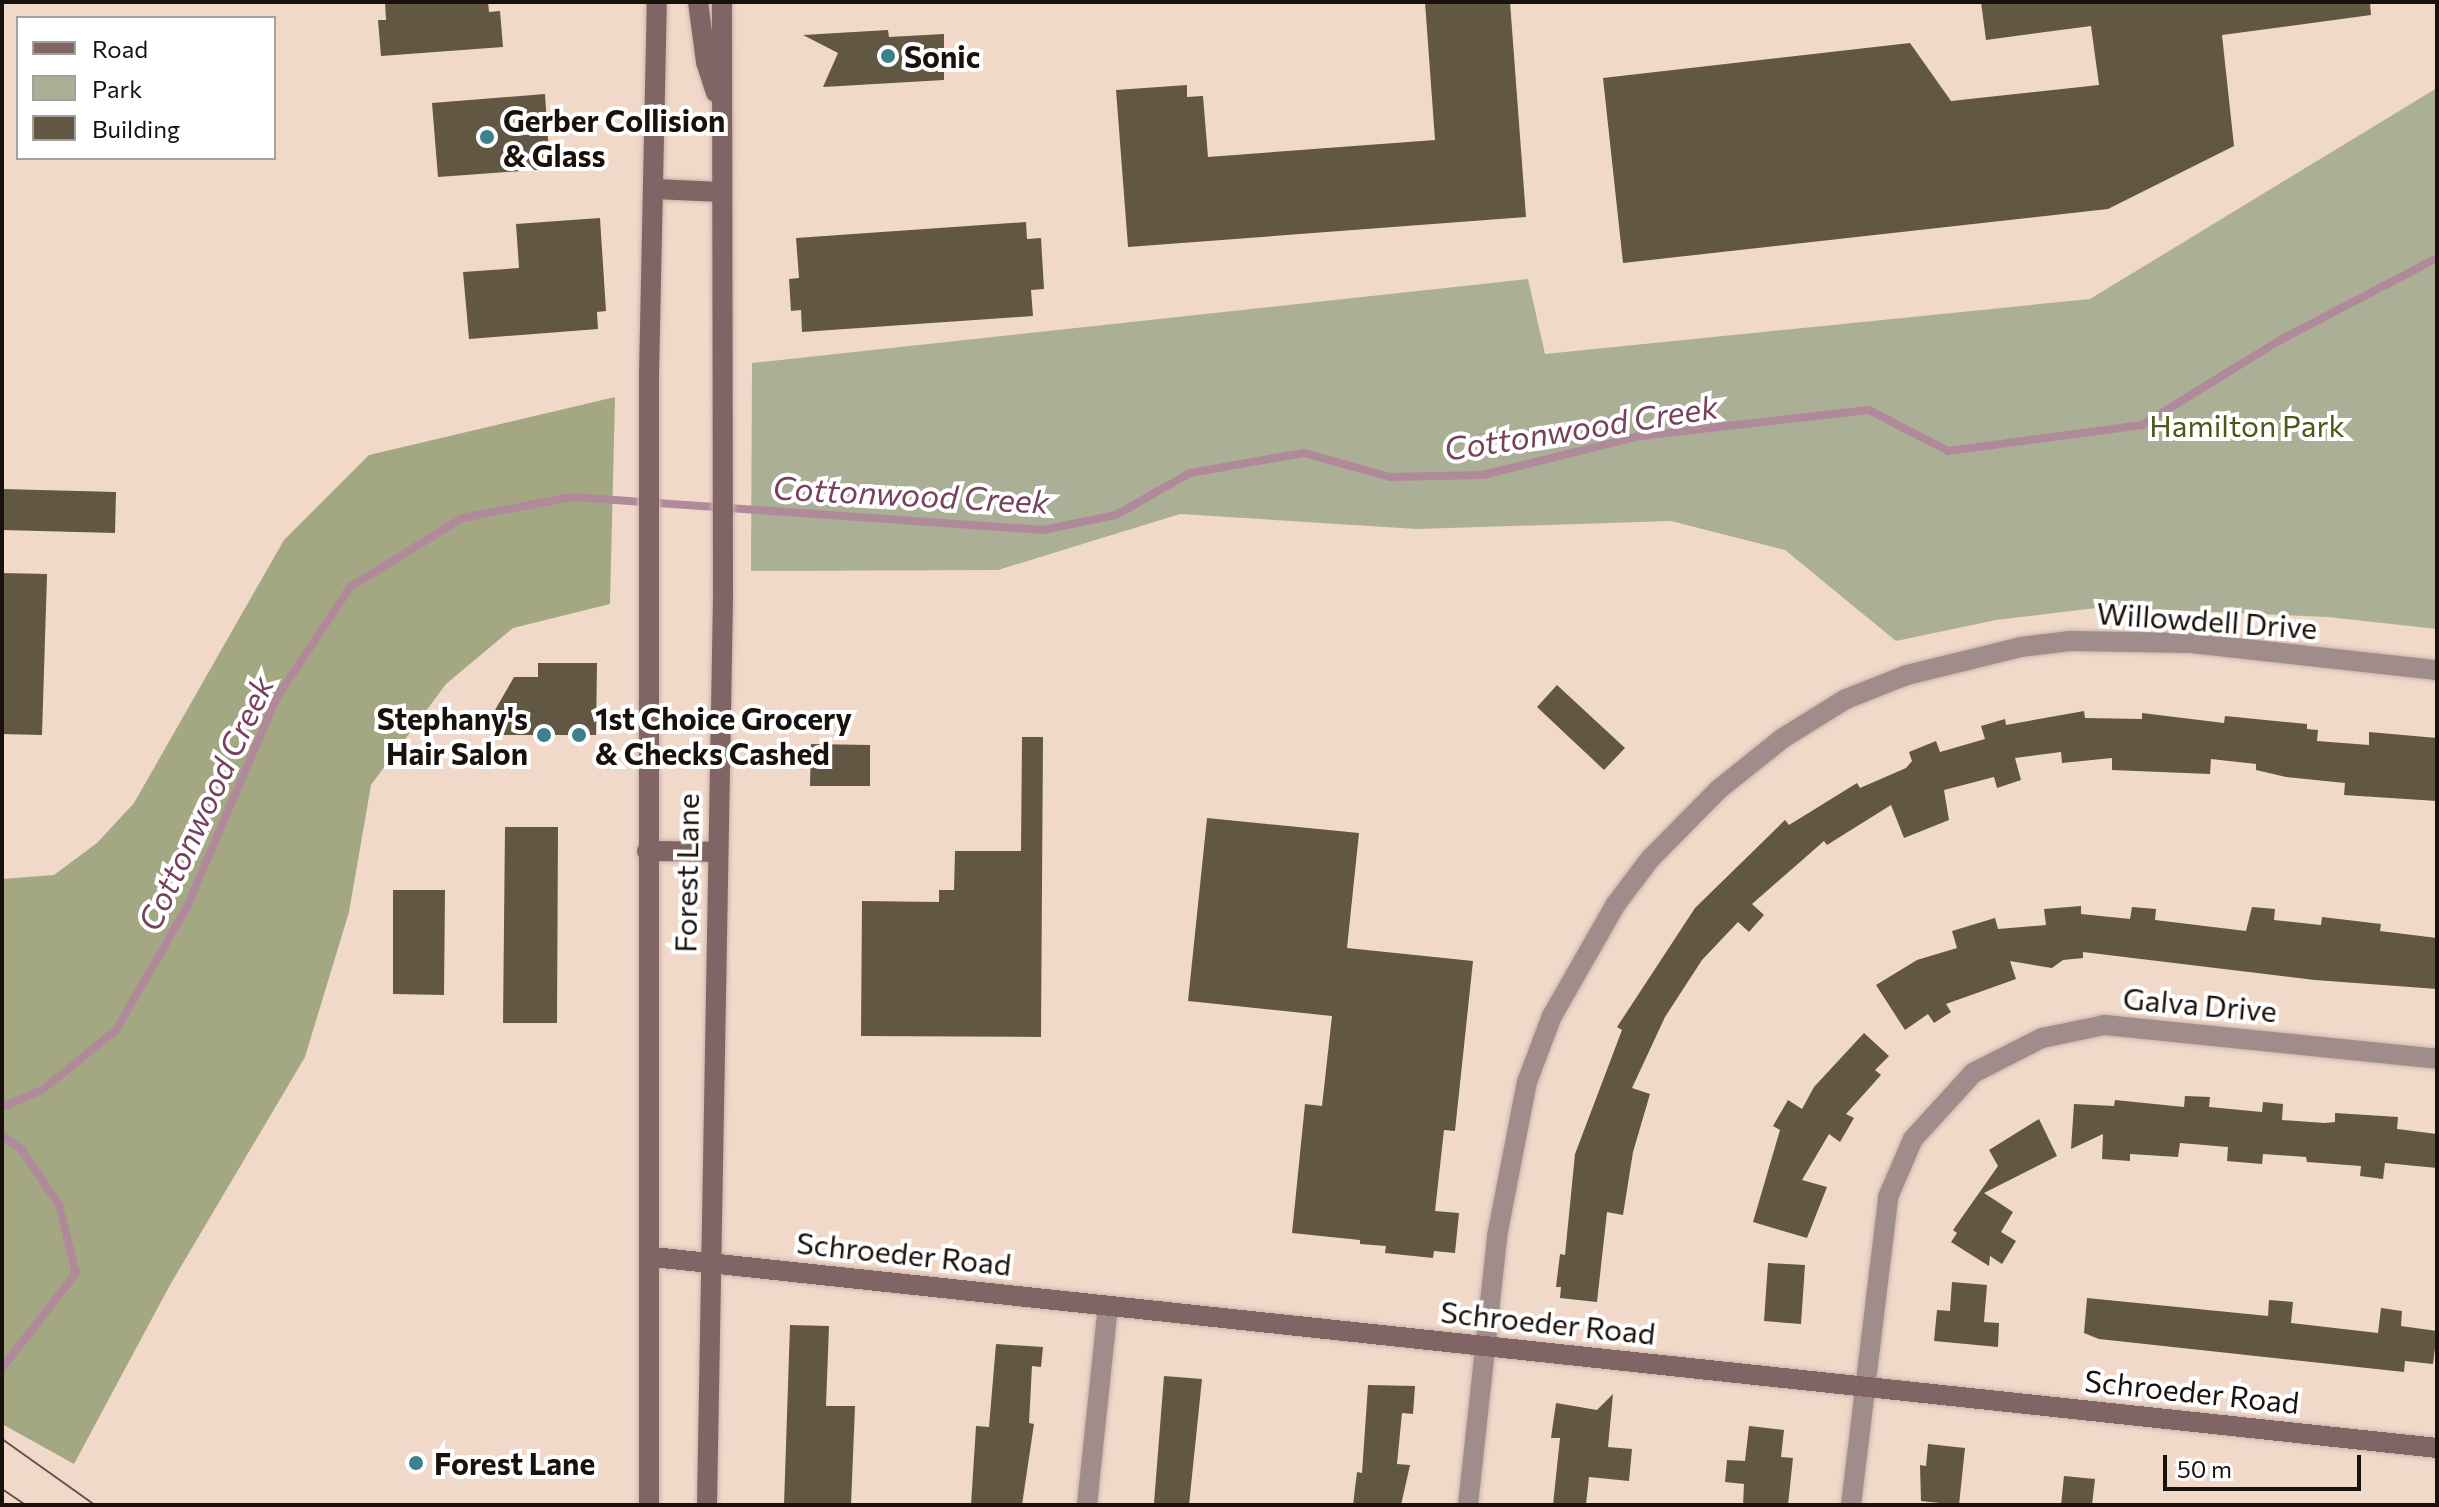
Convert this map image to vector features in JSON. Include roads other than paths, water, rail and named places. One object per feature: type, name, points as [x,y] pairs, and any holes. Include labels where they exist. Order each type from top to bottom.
[{"type":"main road","name":"Forest Lane","points":[[649,1505],[653,1257],[647,851],[649,392],[657,2]]},
{"type":"main road","points":[[698,2],[706,62],[721,107]]},
{"type":"main road","name":"Forest Lane","points":[[707,1505],[707,1261],[723,598],[722,2]]},
{"type":"main road","points":[[654,189],[722,192]]},
{"type":"main road","points":[[647,851],[716,852]]},
{"type":"main road","name":"Schroeder Road","points":[[653,1257],[2437,1448]]},
{"type":"street","name":"Willowdell Drive","points":[[1468,1505],[1510,1151],[1527,1082],[1552,1016],[1616,904],[1650,859],[1718,790],[1783,738],[1846,699],[1907,675],[2021,647],[2070,641],[2191,643],[2437,670]]},
{"type":"street","name":"Galva Drive","points":[[1851,1505],[1881,1232],[1902,1161],[1945,1101],[1998,1057],[2042,1038],[2118,1025],[2437,1059]]},
{"type":"street","points":[[1087,1505],[1108,1306]]},
{"type":"waterway","name":"Cottonwood Creek","points":[[2,1107],[42,1090],[116,1030],[186,909],[277,697],[350,587],[462,518],[572,497],[1043,530],[1116,515],[1190,473],[1304,453],[1390,477],[1483,475],[1640,436],[1869,410],[1948,451],[2142,425],[2282,339],[2437,258]]},
{"type":"waterway","points":[[2,1135],[21,1149],[59,1205],[76,1273],[2,1368]]},
{"type":"tram line","points":[[2,1439],[95,1505]]},
{"type":"tram line","points":[[2,1489],[26,1505]]},
{"type":"place","name":"Sonic","points":[[888,56]]},
{"type":"place","name":"Gerber Collision & Glass","points":[[487,137]]},
{"type":"place","name":"Stephany's Hair Salon","points":[[544,735]]},
{"type":"place","name":"1st Choice Grocery & Checks Cashed","points":[[579,735]]},
{"type":"place","name":"Forest Lane","points":[[416,1463]]},
{"type":"park label","name":"Hamilton Park","points":[[2247,425]]}]
